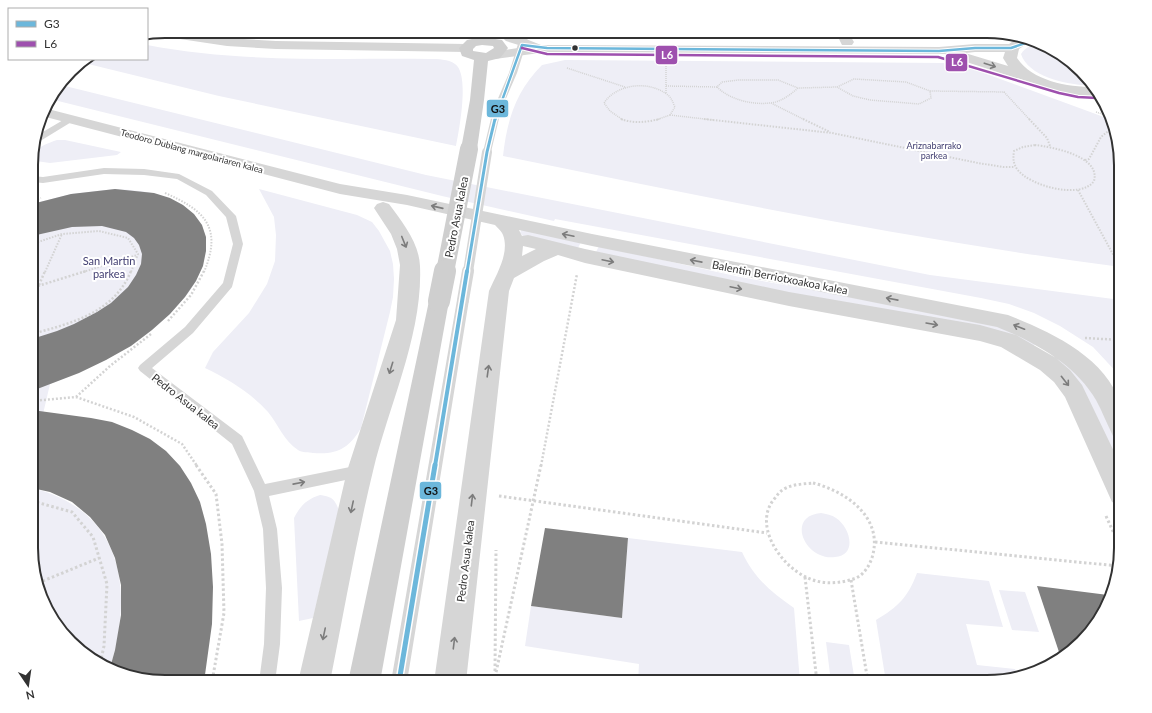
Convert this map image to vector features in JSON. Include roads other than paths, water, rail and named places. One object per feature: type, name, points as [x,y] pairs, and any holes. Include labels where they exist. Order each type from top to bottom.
[{"type":"main road","points":[[472,43],[493,43],[470,55],[467,53],[466,48],[472,43]]},
{"type":"main road","name":"Pedro Asua kalea","points":[[366,675],[451,300],[469,148],[477,100],[493,43]]},
{"type":"street","points":[[197,38],[276,46],[466,48]]},
{"type":"street","points":[[493,43],[511,38],[529,44]]},
{"type":"street","points":[[493,43],[939,51],[1013,43],[1010,58],[1018,68],[1035,79]]},
{"type":"street","points":[[939,51],[974,59],[1062,88],[1097,102]]},
{"type":"street","points":[[1062,88],[1091,92]]},
{"type":"street","name":"Teodoro Dublang margolariaren kalea","points":[[50,114],[340,189],[407,200],[508,229]]},
{"type":"street","name":"Teodoro Dublang margolariaren kalea","points":[[340,189],[383,208],[508,229]]},
{"type":"street","points":[[316,675],[360,471],[406,320],[410,265],[400,233],[383,208]]},
{"type":"street","name":"Balentin Berriotxoakoa kalea","points":[[508,229],[557,249],[789,300],[980,333],[1045,350]]},
{"type":"street","name":"Balentin Berriotxoakoa kalea","points":[[508,229],[592,240],[1001,320],[1027,331],[1045,350]]},
{"type":"street","name":"Pedro Asua kalea","points":[[451,675],[499,290],[511,259],[508,229]]},
{"type":"street","points":[[506,274],[537,256],[557,249]]},
{"type":"street","points":[[1045,350],[1070,356],[1091,376],[1103,392],[1114,415]]},
{"type":"street","points":[[1045,350],[1074,392],[1114,479]]},
{"type":"lane","name":"Pedro Asua kalea","points":[[400,675],[451,300],[497,110],[529,44]]},
{"type":"lane","points":[[41,137],[70,119]]},
{"type":"lane","name":"Pedro Asua kalea","points":[[38,180],[104,171],[144,172],[179,177],[209,193],[230,216],[238,244],[228,284],[189,330],[144,368],[237,440],[261,491],[270,530],[274,588],[272,644],[267,675]]},
{"type":"lane","points":[[261,491],[360,471]]},
{"type":"park label","name":"Ariznabarrako parkea","points":[[934,150]]},
{"type":"park label","name":"San Martin parkea","points":[[109,266]]}]
